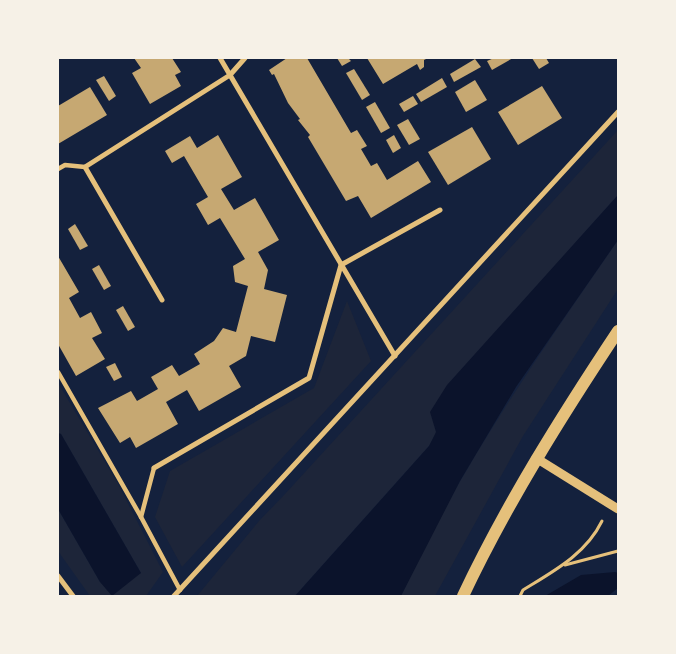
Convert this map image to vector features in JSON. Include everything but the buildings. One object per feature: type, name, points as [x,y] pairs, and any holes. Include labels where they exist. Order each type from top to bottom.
[{"type":"main road","points":[[463,596],[482,556],[536,458],[618,331]]},
{"type":"street","points":[[220,58],[394,356]]},
{"type":"street","points":[[58,169],[65,165],[85,167],[230,76],[245,58]]},
{"type":"street","points":[[174,596],[618,112]]},
{"type":"street","points":[[85,167],[162,300]]},
{"type":"street","points":[[141,517],[154,468],[309,378],[341,265],[440,210]]},
{"type":"street","points":[[58,372],[141,517],[180,590]]},
{"type":"street","points":[[536,458],[615,506]]},
{"type":"street","points":[[58,576],[73,596]]},
{"type":"path","points":[[520,596],[523,590],[564,565],[594,538],[615,506]]},
{"type":"path","points":[[564,565],[618,551]]},
{"type":"shaded area","points":[[618,130],[618,195],[498,330],[429,446],[295,596],[197,596],[259,521]]},
{"type":"shaded area","points":[[618,195],[618,240],[516,387],[460,481],[401,596],[295,596],[429,446],[436,432],[430,412],[447,385]]},
{"type":"shaded area","points":[[618,240],[618,289],[523,436],[435,596],[401,596],[423,549],[448,503],[501,413]]},
{"type":"shaded area","points":[[347,301],[371,361],[182,567],[155,517],[170,471],[314,388]]},
{"type":"shaded area","points":[[58,383],[117,482],[163,572],[146,596],[90,596],[58,551],[58,509],[100,582],[141,573],[61,434],[58,433]]},
{"type":"shaded area","points":[[58,433],[61,434],[141,573],[112,596],[100,582],[58,509]]},
{"type":"shaded area","points":[[618,573],[618,588],[608,596],[545,596],[581,575]]}]
